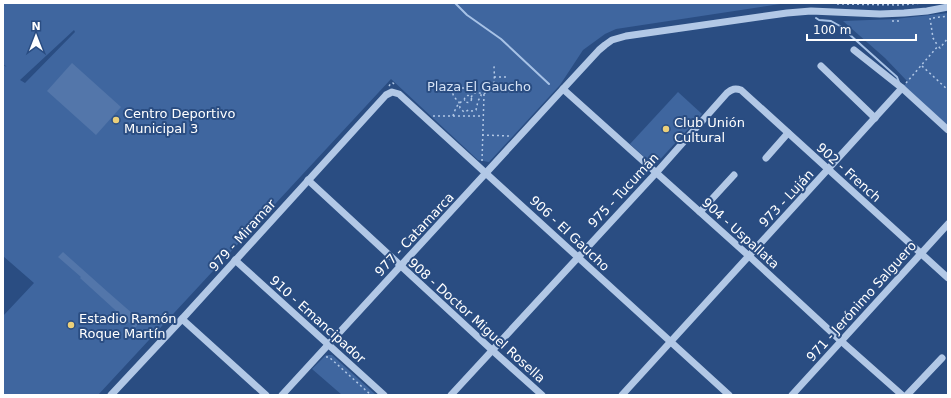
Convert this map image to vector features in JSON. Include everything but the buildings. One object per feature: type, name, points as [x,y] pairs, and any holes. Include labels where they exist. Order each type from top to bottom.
[{"type":"street","name":"977 - Catamarca","points":[[282,395],[599,50],[612,40],[626,36],[798,12],[811,11],[880,14],[927,11],[948,7]]},
{"type":"street","points":[[854,50],[902,88],[948,130]]},
{"type":"street","points":[[821,66],[875,118]]},
{"type":"street","name":"973 - Luján","points":[[622,395],[902,88]]},
{"type":"street","name":"906 - El Gaucho","points":[[392,89],[729,395]]},
{"type":"street","name":"979 - Miramar","points":[[111,395],[392,89]]},
{"type":"street","name":"904 - Uspallata","points":[[563,89],[902,395]]},
{"type":"street","name":"975 - Tucumán","points":[[451,395],[493,351],[727,93],[732,90]]},
{"type":"street","name":"902 - French","points":[[732,90],[742,90],[948,278]]},
{"type":"street","points":[[766,158],[788,133]]},
{"type":"street","points":[[700,212],[734,175]]},
{"type":"street","name":"908 - Doctor Miguel Rosella","points":[[308,180],[542,395]]},
{"type":"street","name":"971 - Jerónimo Salguero","points":[[792,395],[948,224]]},
{"type":"street","name":"910 - Emancipador","points":[[235,260],[384,395]]},
{"type":"street","points":[[182,319],[266,395]]},
{"type":"street","points":[[907,395],[942,358]]},
{"type":"path","points":[[834,4],[900,5],[923,3]]},
{"type":"path","points":[[938,46],[933,38],[930,18],[948,16]]},
{"type":"path","points":[[888,18],[892,22],[907,20]]},
{"type":"path","points":[[902,88],[938,46],[940,48],[948,38]]},
{"type":"path","points":[[460,102],[453,95],[453,90],[456,88],[470,87],[474,91],[482,93],[489,92],[492,89],[494,65]]},
{"type":"path","points":[[922,66],[948,90]]},
{"type":"path","points":[[494,77],[507,77]]},
{"type":"path","points":[[453,116],[460,102],[465,100],[469,102],[474,93],[477,92]]},
{"type":"path","points":[[460,102],[460,108],[462,111],[474,111],[477,109],[478,101],[482,93]]},
{"type":"path","points":[[482,93],[482,163],[485,164]]},
{"type":"path","points":[[465,100],[466,96],[469,95],[471,97]]},
{"type":"path","points":[[435,121],[429,116],[483,116]]},
{"type":"path","points":[[482,135],[511,136],[506,142]]},
{"type":"path","points":[[322,361],[326,357],[329,357],[371,395]]},
{"type":"green space","name":"Plaza El Gaucho","points":[[3,3],[787,3],[616,29],[605,34],[583,50],[560,85],[489,162],[478,160],[391,79],[98,395],[3,395],[3,316],[34,283],[3,256],[3,65],[7,67],[3,64]],"holes":[[[74,30],[75,32],[25,83],[20,80]]]},
{"type":"green space","points":[[948,13],[948,126],[904,86],[907,81],[885,58],[843,21],[895,19]]},
{"type":"green space","name":"Club Unión Cultural","points":[[678,92],[702,114],[654,166],[630,144]]},
{"type":"green space","points":[[326,355],[332,355],[376,395],[342,395],[312,369]]},
{"type":"waterway","points":[[455,3],[467,15],[501,39],[549,84]]},
{"type":"waterway","points":[[816,18],[819,20],[831,21],[840,26],[897,77],[899,82]]},
{"type":"place","name":"Centro Deportivo Municipal 3","points":[[116,120]]},
{"type":"place","name":"Club Unión Cultural","points":[[666,129]]},
{"type":"place","name":"Estadio Ramón Roque Martín","points":[[71,325]]}]
